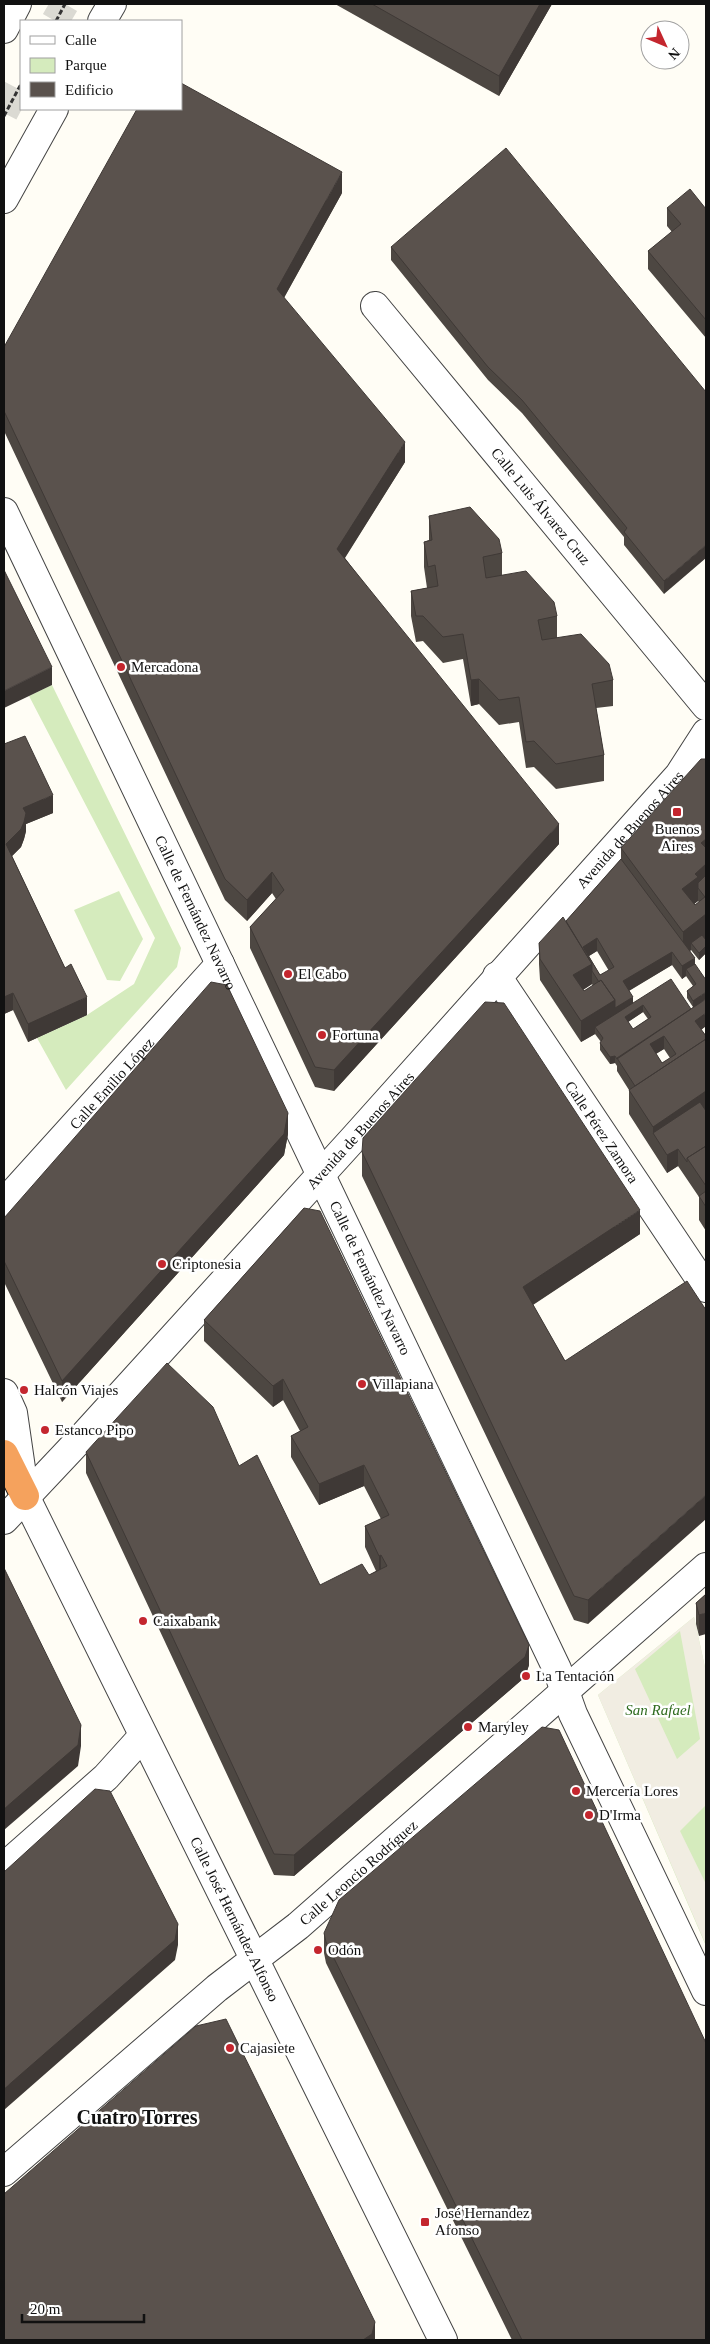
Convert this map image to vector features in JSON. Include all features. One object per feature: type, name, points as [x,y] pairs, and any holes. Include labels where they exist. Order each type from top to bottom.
[{"type":"highway","points":[[4,1454],[25,1496]]},
{"type":"street","points":[[4,29],[17,4]]},
{"type":"street","points":[[103,20],[112,4]]},
{"type":"street","points":[[4,199],[53,110]]},
{"type":"street","name":"Calle Luis Álvarez Cruz","points":[[375,306],[706,706]]},
{"type":"street","name":"Calle de Fernández Navarro","points":[[4,512],[557,1669],[573,1714],[706,1991]]},
{"type":"street","name":"Avenida de Buenos Aires","points":[[4,1520],[321,1175],[497,976],[679,775],[706,733]]},
{"type":"street","name":"Calle Emilio López","points":[[4,1202],[220,964]]},
{"type":"street","name":"Calle Pérez Zamora","points":[[497,976],[706,1288]]},
{"type":"street","name":"Calle José Hernández Alfonso","points":[[4,1393],[13,1413],[25,1496],[443,2340]]},
{"type":"street","name":"Calle José Hernández Alfonso","points":[[4,1476],[25,1496]]},
{"type":"street","name":"Calle Leoncio Rodríguez","points":[[4,2172],[198,2004],[298,1926],[706,1567]]},
{"type":"street","points":[[4,1867],[106,1777],[144,1736]]},
{"type":"path","points":[[57,20],[66,4]]},
{"type":"path","points":[[4,116],[20,86]]},
{"type":"green space","points":[[52,685],[181,948],[177,967],[66,1090],[37,1038],[87,1015],[134,984],[155,938],[29,696]]},
{"type":"green space","points":[[119,891],[143,939],[120,981],[107,980],[74,910]]},
{"type":"green space","name":"San Rafael","points":[[694,1617],[706,1672],[706,1946],[598,1695]]},
{"type":"shaded area","name":"San Rafael","points":[[694,1617],[706,1672],[706,1805],[680,1831],[706,1884],[706,1945],[598,1695]],"holes":[[[680,1631],[700,1739],[677,1759],[635,1669]]]},
{"type":"building","points":[[372,4],[540,4],[499,76]]},
{"type":"building","points":[[182,84],[342,172],[277,289],[405,442],[337,549],[559,824],[334,1070],[315,1067],[250,927],[284,890],[272,872],[247,900],[225,879],[4,411],[4,347],[136,110],[182,110]]},
{"type":"building","points":[[506,148],[706,392],[706,545],[664,581],[624,532],[627,528],[522,400],[488,367],[391,247]]},
{"type":"building","points":[[690,189],[706,209],[706,320],[648,251],[681,224],[667,208]]},
{"type":"building","points":[[470,507],[499,539],[502,553],[483,557],[486,578],[526,571],[554,602],[557,616],[538,620],[542,640],[581,634],[609,664],[613,680],[592,684],[604,755],[556,764],[534,741],[526,742],[519,697],[499,700],[479,679],[471,680],[463,634],[443,637],[423,616],[416,616],[411,591],[438,586],[435,565],[428,567],[424,542],[432,540],[429,516]]},
{"type":"building","points":[[4,570],[52,667],[4,691]]},
{"type":"building","points":[[25,736],[53,795],[23,808],[26,813],[21,829],[6,844],[65,968],[71,964],[87,997],[28,1024],[13,993],[4,997],[4,744]]},
{"type":"building","points":[[701,759],[706,759],[706,839],[701,843],[706,848],[706,864],[695,874],[698,877],[682,889],[695,905],[706,896],[706,914],[683,932],[621,848]]},
{"type":"building","points":[[621,859],[695,958],[682,966],[672,952],[623,981],[633,997],[615,1008],[615,1000],[592,971],[592,964],[566,921]],"holes":[[[597,938],[614,967],[600,975],[583,947]]]},
{"type":"building","points":[[706,875],[705,897],[698,888],[698,883]]},
{"type":"building","points":[[563,917],[592,964],[573,975],[584,991],[601,980],[615,1000],[581,1021],[540,959],[539,943]]},
{"type":"building","points":[[702,935],[706,940],[706,946],[699,953],[691,943]]},
{"type":"building","points":[[695,964],[706,980],[706,992],[693,1001],[687,991],[696,984],[686,969]]},
{"type":"building","points":[[671,979],[691,1009],[617,1059],[615,1056],[610,1057],[600,1043],[603,1038],[595,1027]],"holes":[[[643,1005],[651,1017],[633,1029],[625,1017]]]},
{"type":"building","points":[[211,982],[227,985],[288,1113],[284,1134],[62,1381],[4,1261],[4,1218]]},
{"type":"building","points":[[706,999],[706,1013],[695,1021],[706,1036],[706,1039],[635,1086],[617,1058]],"holes":[[[664,1036],[676,1054],[662,1063],[650,1044]]]},
{"type":"building","points":[[485,1002],[504,1003],[640,1210],[523,1287],[565,1361],[687,1281],[706,1310],[706,1495],[588,1600],[574,1596],[362,1152],[363,1138]]},
{"type":"building","points":[[706,1039],[706,1091],[653,1127],[629,1090]]},
{"type":"building","points":[[700,1102],[706,1111],[706,1146],[687,1158],[687,1162],[678,1149],[667,1155],[653,1133]]},
{"type":"building","points":[[706,1146],[706,1186],[687,1158]]},
{"type":"building","points":[[706,1191],[706,1207],[699,1196]]},
{"type":"building","points":[[304,1208],[320,1211],[529,1645],[525,1657],[294,1855],[274,1854],[86,1452],[167,1363],[213,1407],[239,1466],[257,1455],[320,1585],[362,1564],[369,1575],[387,1566],[381,1555],[379,1556],[365,1526],[389,1515],[364,1465],[319,1484],[291,1436],[308,1427],[283,1379],[273,1386],[204,1320]]},
{"type":"building","points":[[4,1568],[81,1725],[78,1745],[4,1809]]},
{"type":"building","points":[[706,1594],[706,1613],[699,1615],[696,1603]]},
{"type":"building","points":[[542,1727],[559,1730],[706,2043],[706,2340],[522,2340],[326,1942],[324,1933],[339,1900]]},
{"type":"building","points":[[95,1789],[110,1791],[178,1924],[175,1940],[4,2089],[4,1872]]},
{"type":"building","points":[[226,2019],[375,2322],[372,2334],[363,2340],[4,2340],[4,2194],[196,2026]]},
{"type":"tunnel","points":[[56,20],[65,4]]},
{"type":"tunnel","points":[[4,113],[20,83]]},
{"type":"place","name":"Mercadona","points":[[121,667]]},
{"type":"place","name":"Buenos Aires","points":[[677,812]]},
{"type":"place","name":"El Cabo","points":[[288,974]]},
{"type":"place","name":"Fortuna","points":[[322,1035]]},
{"type":"place","name":"Criptonesia","points":[[162,1264]]},
{"type":"place","name":"Villapiana","points":[[362,1384]]},
{"type":"place","name":"Halcón Viajes","points":[[24,1390]]},
{"type":"place","name":"Estanco Pipo","points":[[45,1430]]},
{"type":"place","name":"Caixabank","points":[[143,1621]]},
{"type":"place","name":"La Tentación","points":[[526,1676]]},
{"type":"place","name":"Maryley","points":[[468,1727]]},
{"type":"place","name":"Mercería Lores","points":[[576,1791]]},
{"type":"place","name":"D'Irma","points":[[589,1815]]},
{"type":"place","name":"Odón","points":[[318,1950]]},
{"type":"place","name":"Cajasiete","points":[[230,2048]]},
{"type":"place","name":"José Hernandez Afonso","points":[[425,2222]]},
{"type":"district","name":"Cuatro Torres","points":[[137,2117]]}]
